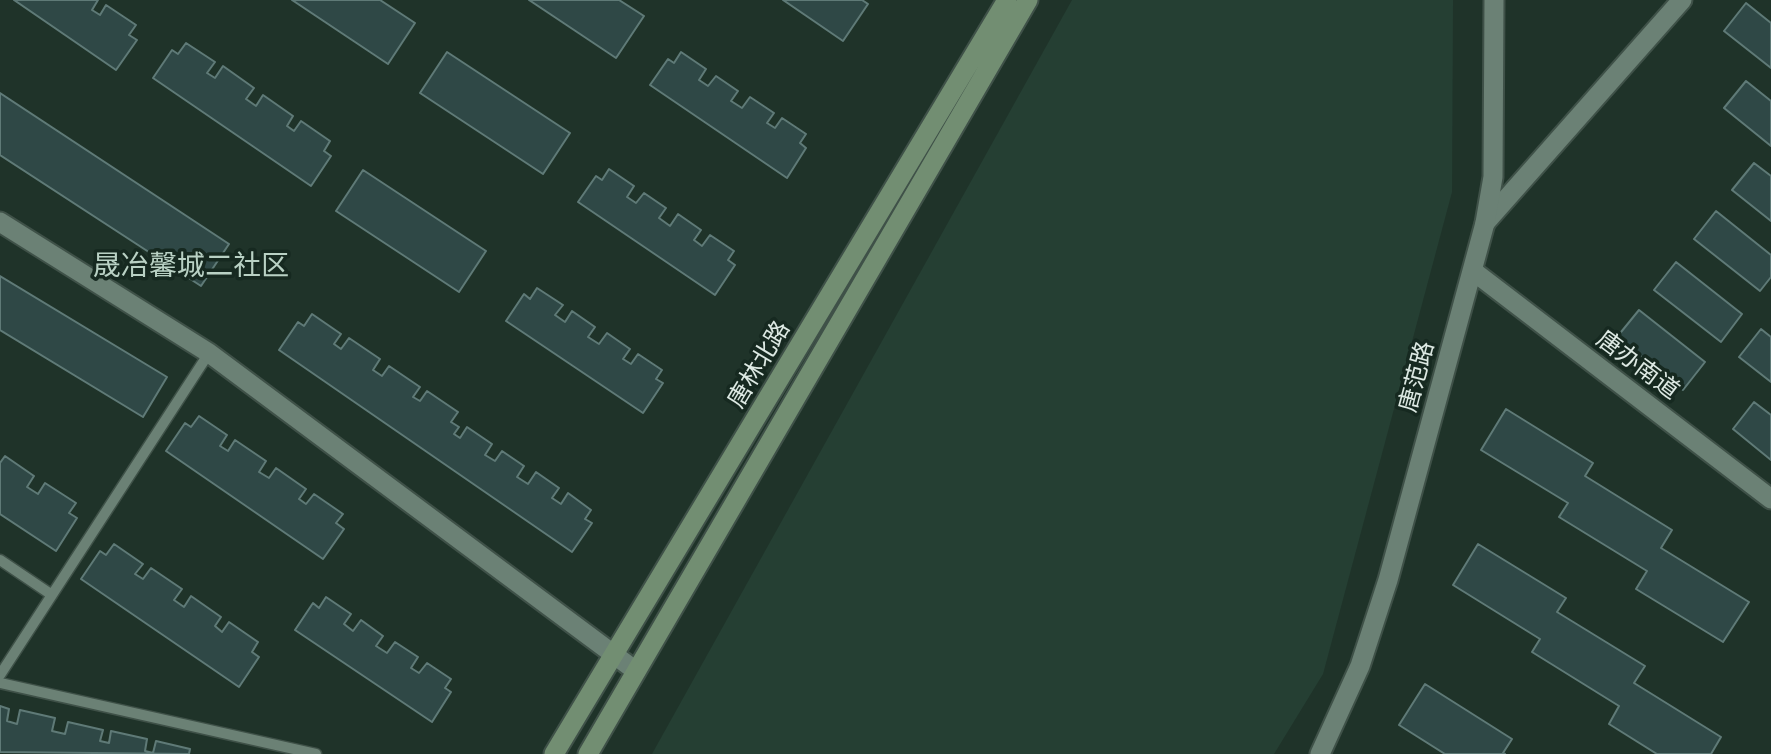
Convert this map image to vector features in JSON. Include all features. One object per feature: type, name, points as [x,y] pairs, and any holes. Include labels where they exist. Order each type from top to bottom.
[{"type":"main road","name":"唐林北路","points":[[554,754],[1007,0]]},
{"type":"main road","name":"唐林北路","points":[[588,754],[1028,0]]},
{"type":"street","name":"唐范路","points":[[1320,754],[1360,666],[1388,580],[1485,223],[1493,177],[1494,0]]},
{"type":"street","points":[[1485,223],[1682,0]]},
{"type":"street","points":[[0,222],[209,354],[636,671]]},
{"type":"street","name":"唐办南道","points":[[1472,271],[1771,499]]},
{"type":"lane","points":[[0,676],[209,354]]},
{"type":"lane","points":[[0,560],[52,595]]},
{"type":"lane","points":[[0,683],[316,754]]},
{"type":"shaded area","points":[[1072,0],[1453,0],[1452,192],[1323,674],[1274,754],[652,754]]},
{"type":"building","points":[[14,0],[98,0],[92,10],[100,15],[106,5],[136,25],[129,35],[137,40],[116,70]]},
{"type":"building","points":[[292,0],[380,0],[415,23],[388,64]]},
{"type":"building","points":[[529,0],[619,0],[644,16],[616,58]]},
{"type":"building","points":[[783,0],[862,0],[868,4],[843,41]]},
{"type":"building","points":[[1746,3],[1771,23],[1771,68],[1724,31]]},
{"type":"building","points":[[186,43],[215,62],[207,73],[215,78],[223,66],[254,88],[246,99],[256,106],[263,95],[293,116],[287,126],[294,131],[301,121],[330,141],[324,151],[331,156],[311,186],[153,78],[172,50],[178,54]]},
{"type":"building","points":[[447,52],[570,133],[543,174],[420,93]]},
{"type":"building","points":[[681,52],[706,69],[699,80],[708,86],[716,76],[738,91],[731,101],[742,108],[750,97],[774,113],[767,123],[775,128],[782,118],[806,134],[800,143],[806,148],[787,178],[650,85],[668,59],[674,63]]},
{"type":"building","points":[[1746,81],[1771,101],[1771,146],[1724,108]]},
{"type":"building","points":[[0,93],[229,244],[201,286],[0,155]]},
{"type":"building","points":[[1754,163],[1771,176],[1771,221],[1732,190]]},
{"type":"building","points":[[609,169],[634,186],[627,197],[636,203],[644,193],[666,208],[659,218],[670,226],[678,214],[701,230],[694,240],[702,246],[710,235],[734,251],[728,260],[735,265],[715,295],[578,202],[596,176],[602,180]]},
{"type":"building","points":[[363,170],[486,251],[459,292],[336,211]]},
{"type":"building","points":[[1716,211],[1771,255],[1771,277],[1760,291],[1694,239]]},
{"type":"building","points":[[1676,262],[1742,314],[1721,342],[1654,290]]},
{"type":"building","points":[[0,276],[167,377],[143,417],[0,330]]},
{"type":"building","points":[[537,288],[563,305],[555,315],[565,322],[572,311],[595,327],[588,337],[599,344],[607,333],[630,349],[623,359],[631,364],[638,354],[662,370],[656,379],[663,383],[643,413],[506,321],[524,294],[530,299]]},
{"type":"building","points":[[1639,310],[1705,362],[1683,390],[1617,337]]},
{"type":"building","points":[[312,314],[341,334],[334,344],[341,349],[349,338],[380,359],[373,370],[382,376],[389,366],[420,387],[413,397],[420,401],[427,391],[458,412],[451,422],[459,427],[454,434],[460,438],[467,427],[492,444],[485,455],[495,461],[502,451],[524,466],[517,477],[528,484],[536,472],[559,488],[552,498],[561,504],[568,493],[591,510],[585,519],[592,523],[572,552],[279,350],[298,322],[304,326]]},
{"type":"building","points":[[1761,329],[1771,337],[1771,382],[1739,357]]},
{"type":"building","points":[[1754,402],[1771,415],[1771,460],[1733,429]]},
{"type":"building","points":[[1506,409],[1593,463],[1585,476],[1672,530],[1661,548],[1749,602],[1723,642],[1636,589],[1647,571],[1559,517],[1568,503],[1481,450]]},
{"type":"building","points":[[199,416],[227,435],[220,446],[228,451],[235,440],[266,461],[259,472],[269,478],[276,468],[306,489],[299,499],[306,504],[314,494],[343,514],[336,523],[344,529],[323,559],[166,451],[185,423],[191,427]]},
{"type":"building","points":[[5,456],[34,476],[27,487],[38,494],[45,483],[76,503],[69,513],[77,518],[56,551],[0,514],[0,463]]},
{"type":"building","points":[[114,544],[143,564],[135,574],[143,579],[151,568],[182,589],[174,600],[184,607],[191,596],[221,617],[215,626],[222,632],[229,622],[258,642],[252,652],[259,657],[239,687],[81,579],[100,551],[106,555]]},
{"type":"building","points":[[1478,544],[1566,598],[1557,612],[1645,666],[1634,683],[1721,737],[1711,754],[1657,754],[1609,724],[1619,706],[1532,652],[1540,639],[1453,585]]},
{"type":"building","points":[[326,597],[351,614],[344,624],[353,631],[361,620],[383,636],[376,646],[387,653],[395,642],[418,657],[411,668],[419,673],[427,663],[451,679],[445,688],[451,692],[432,722],[295,630],[313,603],[319,608]]},
{"type":"building","points":[[1425,684],[1512,739],[1503,753],[1505,754],[1445,754],[1399,725]]},
{"type":"building","points":[[0,706],[9,709],[7,721],[17,724],[20,710],[55,718],[52,731],[65,734],[68,722],[103,730],[100,741],[109,743],[111,731],[147,739],[145,751],[153,753],[156,741],[190,749],[189,754],[0,752]]},
{"type":"district","name":"晟冶馨城二社区","points":[[191,268]]}]
